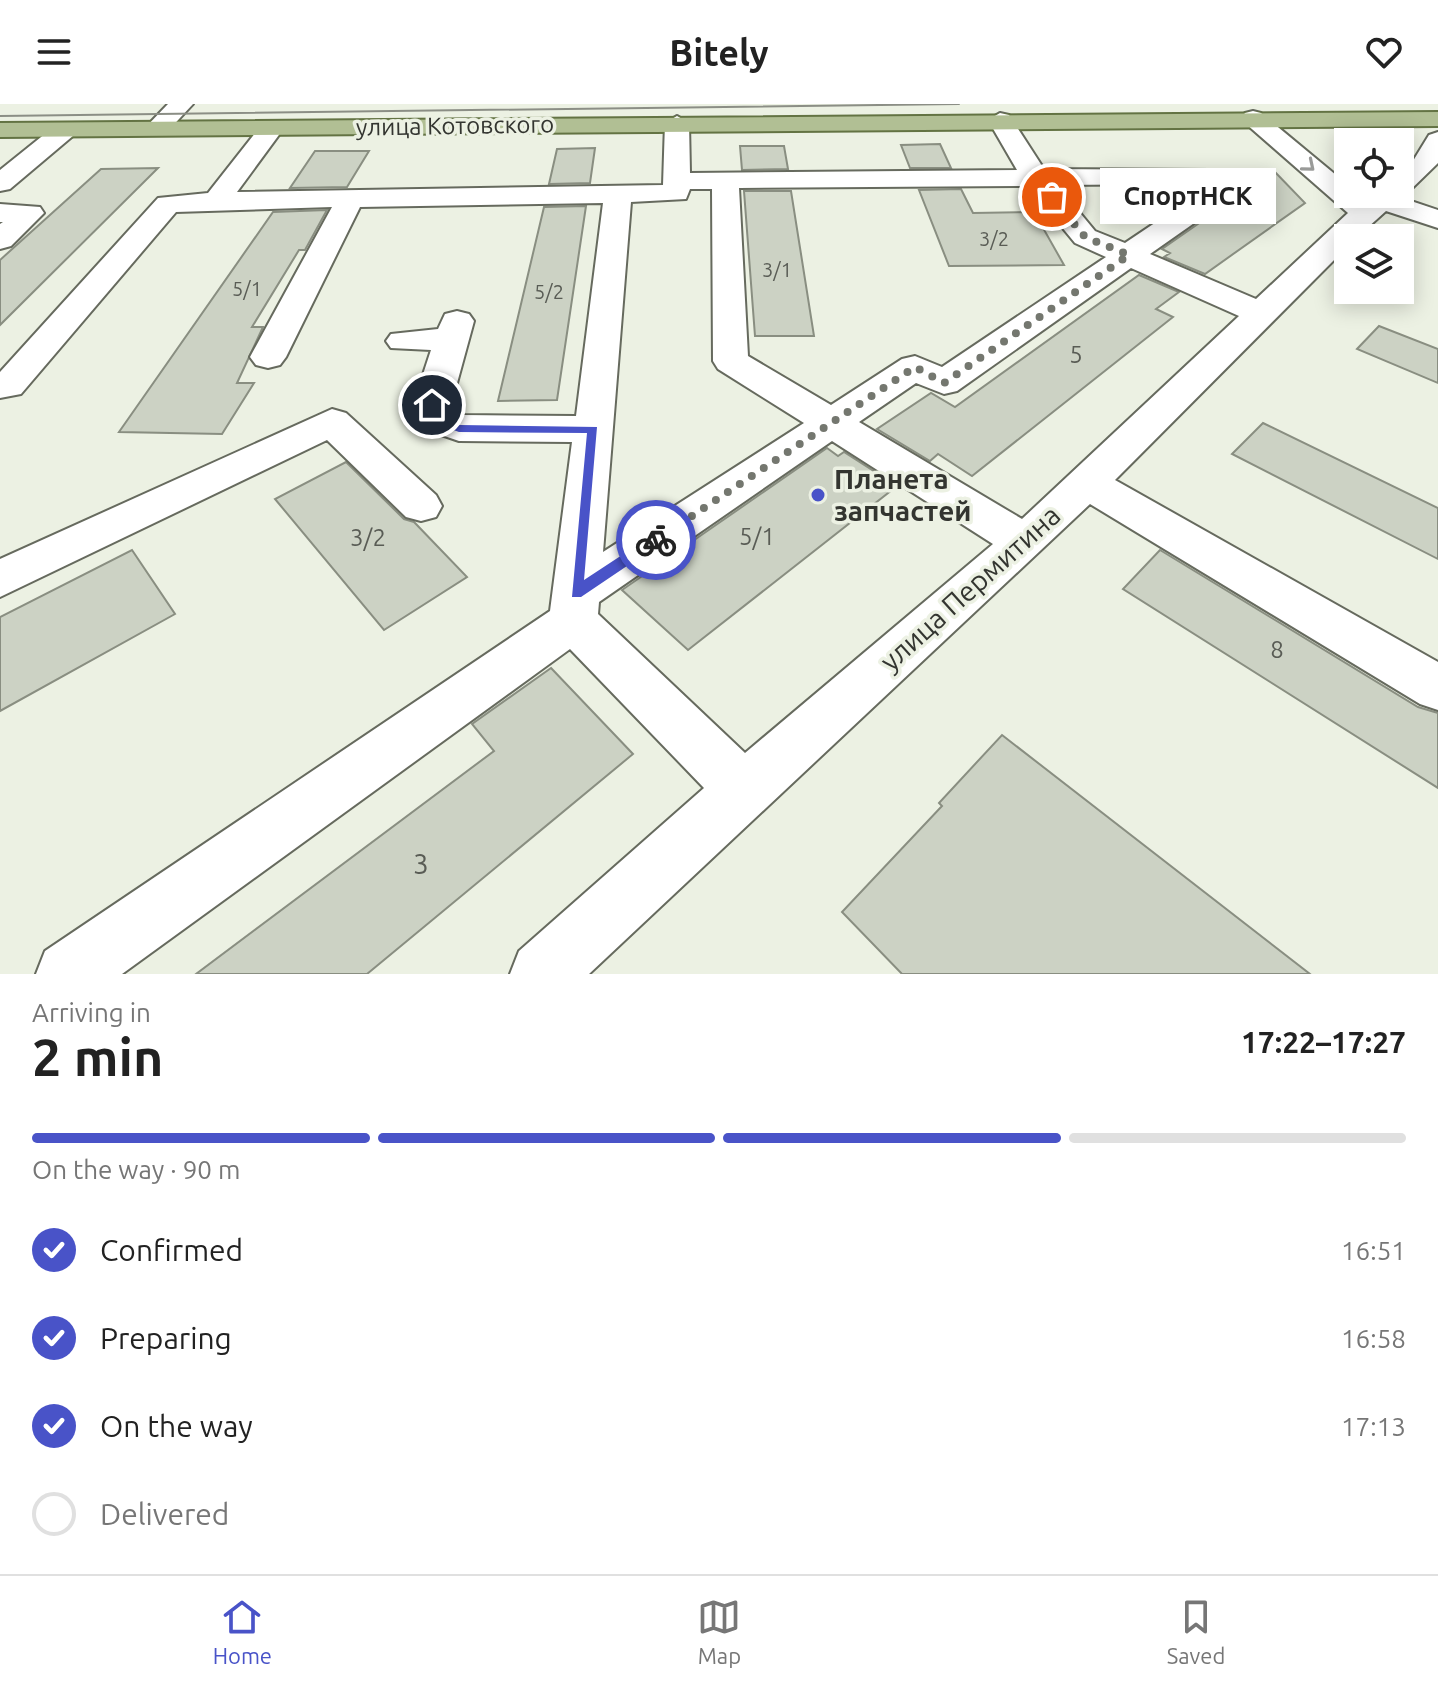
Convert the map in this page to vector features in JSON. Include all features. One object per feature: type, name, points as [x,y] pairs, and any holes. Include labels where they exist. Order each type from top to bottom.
[{"type":"main road","name":"улица Котовского","points":[[0,130],[1253,118],[1436,127]]},
{"type":"street","points":[[156,129],[181,104]]},
{"type":"street","points":[[1253,118],[1334,168]]},
{"type":"street","points":[[1000,120],[1035,177],[1085,237],[1263,314]]},
{"type":"street","points":[[0,386],[8,386],[168,204],[676,193],[677,123]]},
{"type":"street","name":"улица Пермитина","points":[[1414,174],[1423,166],[1436,127]]},
{"type":"street","points":[[216,201],[272,128]]},
{"type":"street","points":[[0,183],[65,130]]},
{"type":"street","points":[[68,974],[832,423],[915,367],[944,383],[1217,194],[1201,176],[677,181]]},
{"type":"street","points":[[725,180],[731,361],[1025,542]]},
{"type":"street","points":[[618,195],[575,607],[744,789]]},
{"type":"street","points":[[268,357],[350,199]]},
{"type":"street","name":"улица Пермитина","points":[[542,974],[744,789],[1025,542],[1375,208]]},
{"type":"street","points":[[1409,208],[1438,219]]},
{"type":"street","points":[[0,213],[30,213],[0,240]]},
{"type":"street","points":[[403,341],[455,330],[432,405],[438,420],[459,428],[593,429]]},
{"type":"street","points":[[0,579],[332,422],[421,506]]},
{"type":"street","points":[[1086,482],[1438,688]]},
{"type":"building","points":[[940,144],[951,168],[910,168],[901,145]]},
{"type":"building","points":[[740,146],[784,146],[788,169],[742,170]]},
{"type":"building","points":[[595,148],[590,183],[549,184],[557,149]]},
{"type":"building","points":[[315,151],[369,151],[347,187],[290,188]]},
{"type":"building","points":[[158,168],[0,325],[0,260],[101,169]]},
{"type":"building","points":[[1274,171],[1305,203],[1205,274],[1164,257],[1170,253],[1162,249]]},
{"type":"building","points":[[961,189],[973,213],[1034,212],[1064,265],[949,266],[919,190]]},
{"type":"building","points":[[744,191],[791,191],[814,336],[755,336]]},
{"type":"building","points":[[586,206],[557,400],[498,401],[544,207]]},
{"type":"building","points":[[327,210],[305,250],[299,250],[252,327],[263,327],[237,383],[254,383],[222,434],[119,432],[273,212]]},
{"type":"building","points":[[1139,275],[1179,292],[1156,309],[1173,317],[972,476],[938,454],[930,461],[877,429],[931,393],[955,407]]},
{"type":"building","points":[[1379,326],[1438,349],[1438,383],[1357,349]]},
{"type":"building","points":[[1263,423],[1438,508],[1438,559],[1232,454]]},
{"type":"building","points":[[827,448],[838,456],[844,452],[897,486],[688,650],[622,590]]},
{"type":"building","points":[[346,462],[404,519],[414,522],[467,577],[384,630],[275,499]]},
{"type":"building","points":[[132,550],[175,614],[0,711],[0,617]]},
{"type":"building","points":[[1160,550],[1418,707],[1438,713],[1438,788],[1123,589]]},
{"type":"building","points":[[551,668],[633,754],[367,974],[196,974],[494,751],[472,724]]},
{"type":"building","points":[[1002,735],[1310,974],[902,974],[842,912],[942,806],[939,803]]},
{"type":"tram line","points":[[0,116],[959,104]]},
{"type":"way so far","points":[[656,540],[915,367],[944,383],[1129,255],[1085,237],[1052,197]]},
{"type":"place","name":"СпортНСК","points":[[1052,197]]},
{"type":"place","name":"Планета запчастей","points":[[818,495]]},
{"type":"route","points":[[432,405],[438,420],[459,428],[593,429],[576,593],[656,540]]}]
